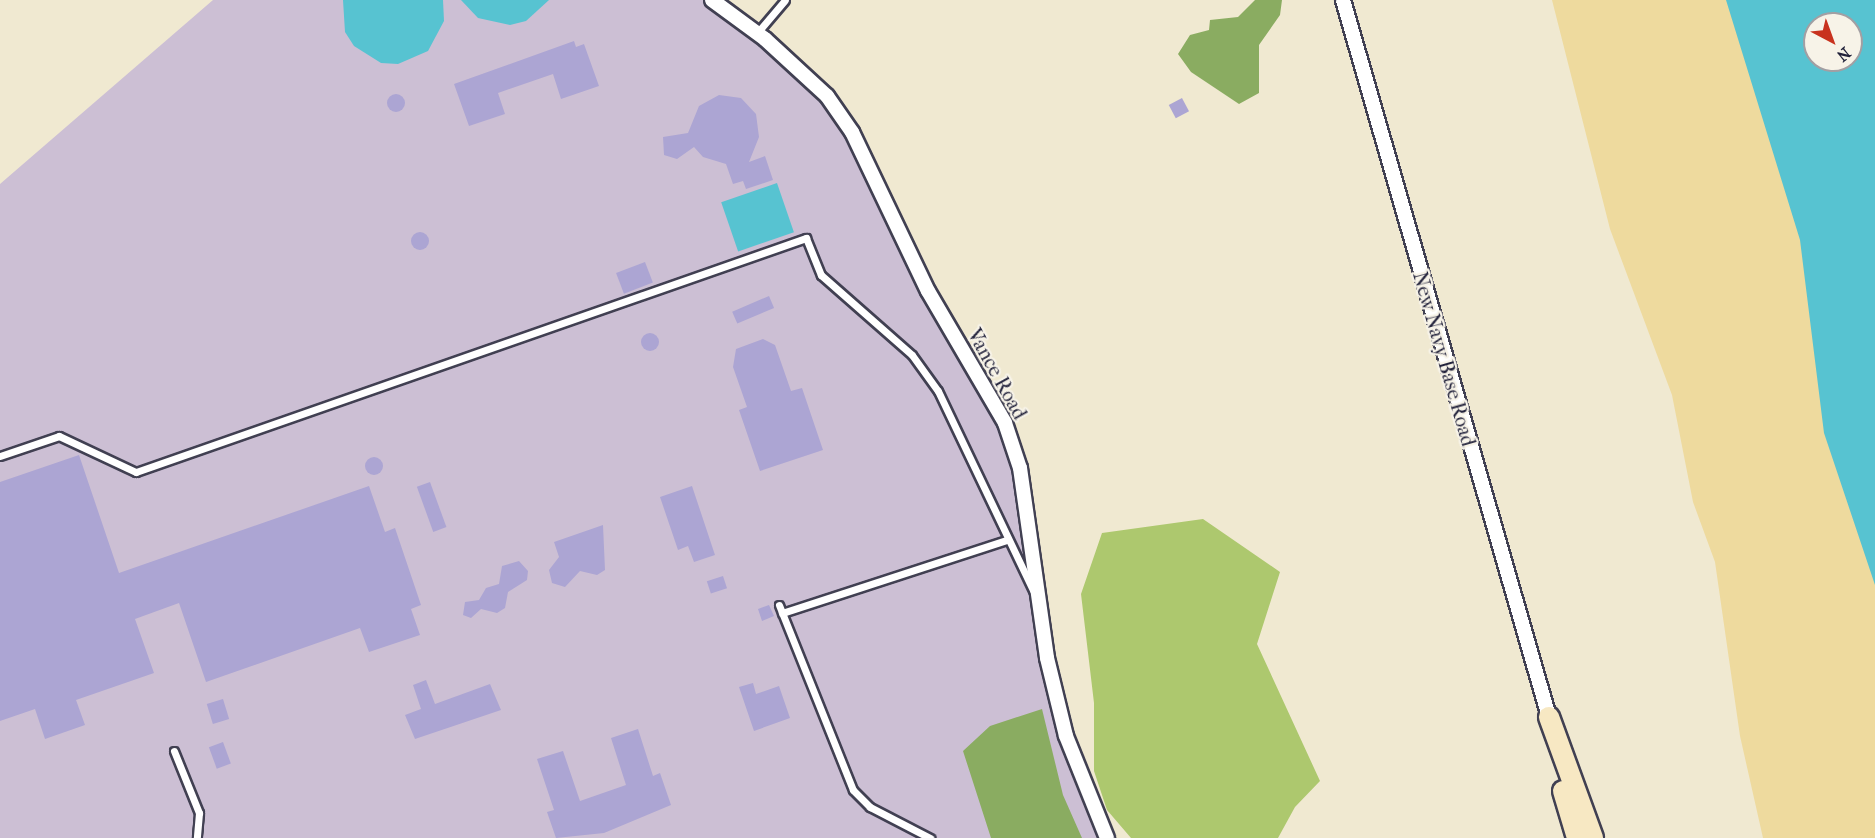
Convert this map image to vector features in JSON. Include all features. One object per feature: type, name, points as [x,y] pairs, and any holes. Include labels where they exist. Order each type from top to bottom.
[{"type":"street","name":"Vance Road","points":[[712,0],[757,33],[827,96],[852,132],[928,291],[1005,423],[1020,468],[1037,598],[1066,736],[1107,838]]},
{"type":"street","name":"New Navy Base Road","points":[[1343,0],[1549,717],[1577,838]]},
{"type":"street","name":"New Navy Base Road","points":[[1549,717],[1593,838]]},
{"type":"lane","points":[[757,33],[785,0]]},
{"type":"lane","points":[[0,456],[58,436],[136,472],[806,238],[821,275],[912,355],[938,391],[1007,540],[1037,598]]},
{"type":"lane","points":[[782,613],[1007,540]]},
{"type":"lane","points":[[778,605],[853,790],[870,807],[930,838]]},
{"type":"lane","points":[[174,751],[199,813],[197,838]]},
{"type":"shaded area","points":[[213,0],[712,0],[827,96],[1005,423],[1059,703],[1107,838],[0,838],[0,184]]},
{"type":"green space","points":[[1255,0],[1282,0],[1280,15],[1259,45],[1259,93],[1239,104],[1191,72],[1178,54],[1190,35],[1209,30],[1210,20],[1238,17]]},
{"type":"green space","points":[[1203,519],[1280,572],[1257,644],[1320,781],[1295,807],[1278,838],[1131,838],[1107,810],[1094,771],[1094,703],[1081,594],[1102,533]]},
{"type":"green space","points":[[1042,709],[1063,795],[1082,838],[991,838],[963,751],[990,726]]},
{"type":"sand","points":[[1552,0],[1875,0],[1875,838],[1763,838],[1740,736],[1715,562],[1693,502],[1672,395],[1610,229]]},
{"type":"water","points":[[343,0],[443,0],[444,21],[428,51],[398,64],[381,63],[354,46],[345,32]]},
{"type":"water","points":[[461,0],[549,0],[526,21],[510,25],[478,18]]},
{"type":"water","points":[[1726,0],[1875,0],[1875,585],[1824,433],[1800,240]]},
{"type":"water","points":[[777,183],[794,232],[738,251],[721,202]]},
{"type":"building","points":[[574,41],[576,47],[584,44],[599,86],[561,99],[553,74],[498,93],[505,114],[469,126],[454,84]]},
{"type":"building","points":[[396,94],[402,97],[405,103],[402,109],[396,112],[390,109],[387,103],[390,97]]},
{"type":"building","points":[[719,95],[741,98],[756,114],[759,137],[749,162],[765,156],[773,180],[746,189],[743,181],[733,184],[726,164],[703,157],[694,147],[677,159],[664,155],[663,137],[688,133],[699,106]]},
{"type":"building","points":[[1182,98],[1189,111],[1176,118],[1169,105]]},
{"type":"building","points":[[420,232],[426,235],[429,241],[426,247],[420,250],[414,247],[411,241],[414,235]]},
{"type":"building","points":[[645,262],[653,283],[624,294],[616,273]]},
{"type":"building","points":[[769,296],[774,308],[737,324],[732,312]]},
{"type":"building","points":[[650,333],[656,336],[659,342],[656,348],[650,351],[644,348],[641,342],[644,336]]},
{"type":"building","points":[[763,339],[775,345],[791,391],[802,388],[823,450],[760,471],[739,410],[747,407],[733,367],[736,349]]},
{"type":"building","points":[[79,455],[119,573],[369,486],[385,532],[395,528],[421,605],[411,609],[420,635],[369,652],[360,628],[206,682],[179,603],[135,619],[154,673],[76,700],[85,725],[45,739],[35,709],[0,721],[0,482]]},
{"type":"building","points":[[374,457],[380,460],[383,466],[380,472],[374,475],[368,472],[365,466],[368,460]]},
{"type":"building","points":[[430,482],[446,527],[433,532],[417,487]]},
{"type":"building","points":[[692,486],[715,555],[694,562],[688,546],[678,550],[660,497]]},
{"type":"building","points":[[603,525],[605,570],[597,575],[580,571],[565,587],[552,583],[549,570],[559,557],[554,542]]},
{"type":"building","points":[[519,561],[528,571],[527,580],[508,592],[505,608],[497,613],[481,609],[471,618],[463,615],[465,602],[479,600],[486,588],[499,584],[502,566]]},
{"type":"building","points":[[723,576],[727,588],[711,594],[707,581]]},
{"type":"building","points":[[769,605],[774,616],[762,621],[758,609]]},
{"type":"building","points":[[426,680],[435,704],[490,684],[501,710],[415,739],[405,715],[421,709],[413,685]]},
{"type":"building","points":[[753,683],[756,694],[779,686],[790,718],[754,731],[739,687]]},
{"type":"building","points":[[223,699],[229,719],[213,724],[207,704]]},
{"type":"building","points":[[638,729],[653,776],[660,773],[671,805],[604,833],[556,838],[547,812],[554,810],[537,759],[563,751],[580,801],[626,785],[611,738]]},
{"type":"building","points":[[223,742],[231,764],[217,769],[209,747]]}]
